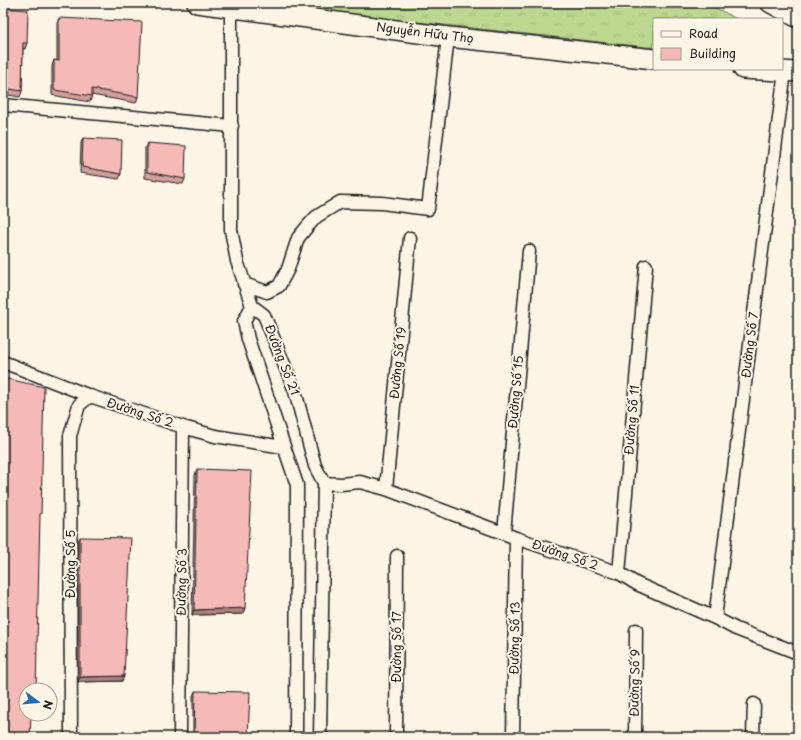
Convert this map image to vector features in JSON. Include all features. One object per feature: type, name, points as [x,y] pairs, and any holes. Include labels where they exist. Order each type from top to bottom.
[{"type":"main road","name":"Nguyễn Hữu Thọ","points":[[197,3],[230,5],[448,37],[653,59]]},
{"type":"main road","points":[[769,3],[798,19]]},
{"type":"main road","points":[[759,70],[791,72]]},
{"type":"street","points":[[230,5],[232,126],[231,230],[244,284],[252,306]]},
{"type":"street","points":[[244,284],[267,292],[279,286],[288,269],[298,238],[316,217],[340,202],[382,203],[428,209],[448,37]]},
{"type":"street","name":"Đường Số 7","points":[[715,618],[791,72]]},
{"type":"street","points":[[3,105],[232,126]]},
{"type":"street","name":"Đường Số 19","points":[[386,489],[410,238]]},
{"type":"street","name":"Đường Số 15","points":[[504,533],[529,251]]},
{"type":"street","name":"Đường Số 11","points":[[619,574],[646,266]]},
{"type":"street","name":"Đường Số 21","points":[[296,737],[297,485],[248,339],[244,321],[252,306],[264,315],[295,391],[315,466],[324,483],[320,737]]},
{"type":"street","name":"Đường Số 2","points":[[3,362],[90,396],[184,427],[215,436],[283,447]]},
{"type":"street","name":"Đường Số 5","points":[[70,737],[70,436],[79,405],[90,396]]},
{"type":"street","name":"Đường Số 3","points":[[180,737],[184,427]]},
{"type":"street","name":"Đường Số 2","points":[[324,483],[341,484],[360,482],[386,489],[516,538],[619,574],[637,584],[715,618],[736,629],[798,653]]},
{"type":"street","name":"Đường Số 13","points":[[514,737],[516,538]]},
{"type":"street","name":"Đường Số 17","points":[[396,737],[397,556]]},
{"type":"street","name":"Đường Số 9","points":[[635,737],[636,630]]},
{"type":"street","points":[[753,737],[754,704]]},
{"type":"green space","points":[[245,3],[706,3],[735,18],[653,18],[653,48]]},
{"type":"building","points":[[3,8],[28,10],[27,43],[23,43],[22,91],[3,88]]},
{"type":"building","points":[[59,18],[142,22],[138,97],[92,89],[92,96],[54,90],[54,60],[59,61]]},
{"type":"building","points":[[83,138],[122,140],[121,174],[82,167]]},
{"type":"building","points":[[147,143],[186,146],[185,179],[147,172]]},
{"type":"building","points":[[3,378],[44,387],[36,682],[18,682],[18,722],[31,722],[30,737],[3,737]]},
{"type":"building","points":[[197,469],[252,471],[245,608],[194,610]]},
{"type":"building","points":[[80,537],[131,538],[124,676],[80,677]]},
{"type":"building","points":[[195,691],[250,692],[248,737],[194,737]]}]
